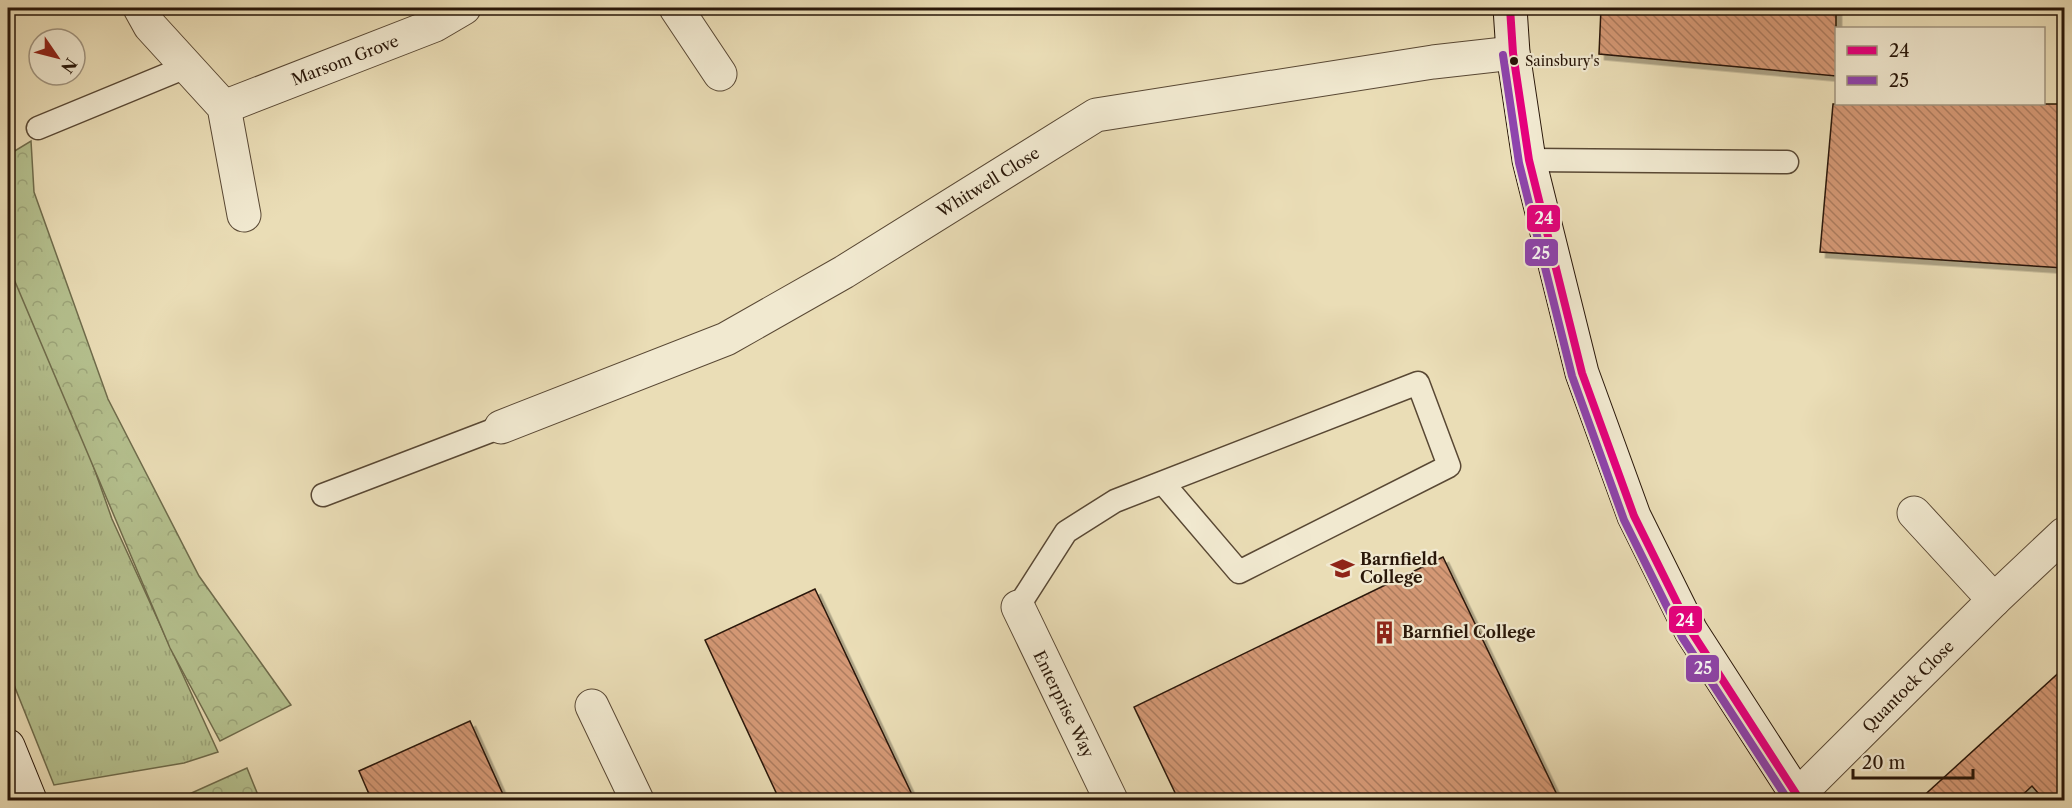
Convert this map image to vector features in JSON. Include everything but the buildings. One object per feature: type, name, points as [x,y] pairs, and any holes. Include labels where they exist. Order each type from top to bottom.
[{"type":"street","points":[[141,8],[150,26],[224,107],[244,215]]},
{"type":"street","name":"Marsom Grove","points":[[224,107],[435,25],[464,8]]},
{"type":"street","points":[[676,8],[720,74]]},
{"type":"street","points":[[1510,8],[1513,53],[1529,160],[1582,372],[1634,516],[1691,631],[1798,799]]},
{"type":"street","name":"Whitwell Close","points":[[501,428],[726,339],[844,272],[1096,116],[1433,62],[1513,53]]},
{"type":"street","points":[[1914,513],[1994,600]]},
{"type":"street","name":"Quantock Close","points":[[1798,799],[1994,600],[2064,534]]},
{"type":"street","name":"Enterprise Way","points":[[1018,607],[1111,801]]},
{"type":"street","points":[[592,706],[637,801]]},
{"type":"street","points":[[8,746],[30,801]]},
{"type":"lane","points":[[38,128],[186,67]]},
{"type":"lane","points":[[1529,160],[1787,162]]},
{"type":"lane","points":[[1018,607],[1066,532],[1115,501],[1418,383],[1449,466],[1239,572],[1163,483]]},
{"type":"lane","points":[[323,495],[501,428]]},
{"type":"green space","points":[[31,141],[34,192],[108,399],[199,576],[291,705],[220,741],[170,648],[8,265],[8,155]]},
{"type":"green space","points":[[8,266],[58,366],[112,519],[218,752],[184,763],[54,785],[8,670]]},
{"type":"green space","points":[[247,768],[260,800],[176,800]]},
{"type":"transit line","name":"24","points":[[1510,8],[1513,53],[1529,160],[1582,373],[1634,516],[1691,631],[1800,800]]},
{"type":"transit line","name":"25","points":[[1503,55],[1519,163],[1572,376],[1624,520],[1682,637],[1788,800]]},
{"type":"place","name":"Sainsbury's","points":[[1514,61]]},
{"type":"place","name":"Barnfield College","points":[[1342,568]]},
{"type":"place","name":"Barnfiel College","points":[[1384,632]]}]
